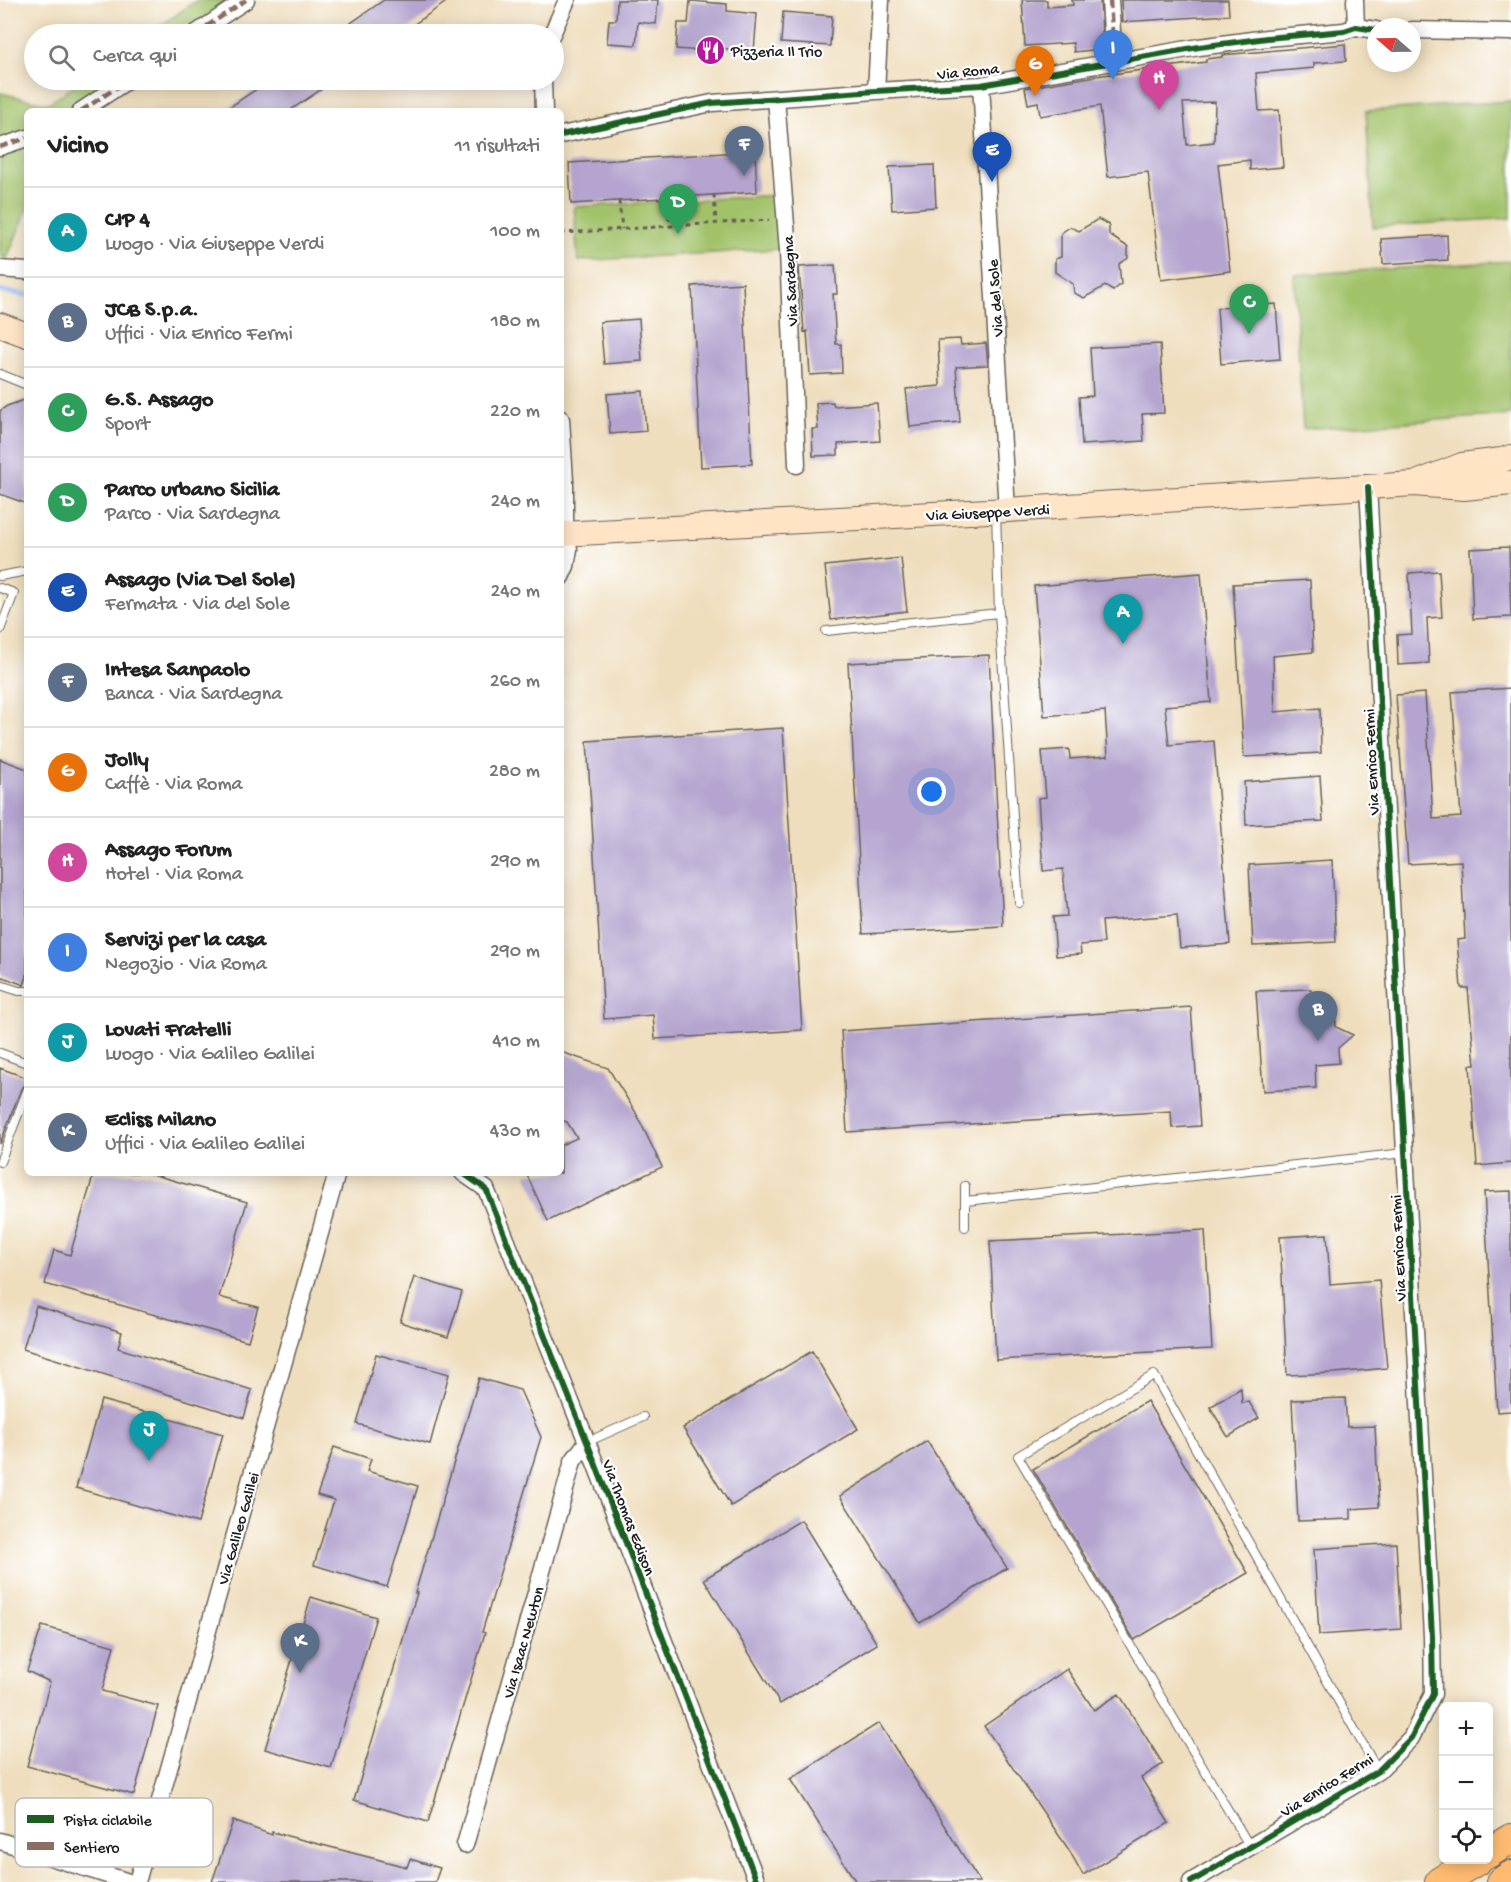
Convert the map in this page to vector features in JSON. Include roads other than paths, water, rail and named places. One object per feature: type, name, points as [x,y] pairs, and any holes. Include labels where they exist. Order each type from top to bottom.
[{"type":"highway","points":[[1493,1850],[1511,1839]]},
{"type":"highway","points":[[1440,1882],[1470,1864]]},
{"type":"highway","points":[[1502,1882],[1511,1876]]},
{"type":"main road","points":[[0,325],[24,334]]},
{"type":"main road","name":"Via Giuseppe Verdi","points":[[1414,484],[1462,465],[1511,457]]},
{"type":"main road","name":"Via Giuseppe Verdi","points":[[564,536],[1414,484],[1464,488],[1511,483]]},
{"type":"street","points":[[210,24],[246,0]]},
{"type":"street","points":[[556,24],[567,0]]},
{"type":"street","points":[[876,91],[881,0]]},
{"type":"street","points":[[1110,0],[1114,62]]},
{"type":"street","points":[[1355,0],[1356,27]]},
{"type":"street","name":"Via Roma","points":[[564,134],[712,103],[981,85],[1199,47],[1344,31],[1356,27],[1367,29]]},
{"type":"street","points":[[1421,30],[1511,32]]},
{"type":"street","name":"Via del Sole","points":[[981,85],[1001,511]]},
{"type":"street","points":[[86,108],[113,90]]},
{"type":"street","points":[[543,90],[544,108]]},
{"type":"street","name":"Via Sardegna","points":[[776,98],[789,262],[797,465]]},
{"type":"street","points":[[0,147],[24,139]]},
{"type":"street","points":[[0,269],[24,271]]},
{"type":"street","points":[[564,466],[564,499]]},
{"type":"street","name":"Via Enrico Fermi","points":[[1191,1882],[1378,1771],[1411,1738],[1433,1694],[1431,1612],[1368,487]]},
{"type":"street","points":[[564,540],[569,549],[564,570]]},
{"type":"street","name":"Via Galileo Galilei","points":[[161,1798],[336,1176]]},
{"type":"street","name":"Via Thomas Edison","points":[[467,1176],[486,1189],[587,1442],[757,1882]]},
{"type":"street","name":"Via Isaac Newton","points":[[465,1845],[573,1461],[587,1442]]},
{"type":"street","points":[[0,1841],[15,1846]]},
{"type":"street","points":[[82,1867],[129,1882]]},
{"type":"street","name":"Via Galileo Galilei","points":[[137,1882],[141,1867]]},
{"type":"lane","points":[[0,374],[24,384]]},
{"type":"lane","points":[[1001,511],[999,613],[1019,903]]},
{"type":"lane","points":[[0,576],[24,572]]},
{"type":"lane","points":[[0,588],[14,593],[0,630]]},
{"type":"lane","points":[[826,631],[999,613]]},
{"type":"lane","points":[[0,985],[24,990]]},
{"type":"lane","points":[[0,1053],[24,1062]]},
{"type":"lane","points":[[0,1162],[24,1099]]},
{"type":"lane","points":[[966,1201],[1405,1154]]},
{"type":"lane","points":[[965,1186],[965,1227]]},
{"type":"lane","points":[[1250,1847],[1018,1456],[1154,1375],[1378,1771]]},
{"type":"lane","points":[[587,1442],[643,1417]]},
{"type":"waterway","points":[[0,291],[24,295]]},
{"type":"place","name":"Pizzeria Il Trio","points":[[710,50]]},
{"type":"place","name":"Servizi per la casa","points":[[1113,80]]},
{"type":"place","name":"Jolly","points":[[1035,96]]},
{"type":"place","name":"Assago Forum","points":[[1159,110]]},
{"type":"place","name":"Intesa Sanpaolo","points":[[744,176]]},
{"type":"place","name":"Assago (Via Del Sole)","points":[[992,182]]},
{"type":"place","name":"Parco urbano Sicilia","points":[[678,234]]},
{"type":"place","name":"G.S. Assago","points":[[1249,334]]},
{"type":"place","name":"CIP 4","points":[[1123,644]]},
{"type":"place","name":"JCB S.p.a.","points":[[1318,1041]]},
{"type":"place","name":"Lovati Fratelli","points":[[149,1461]]},
{"type":"place","name":"Ecliss Milano","points":[[300,1673]]}]
